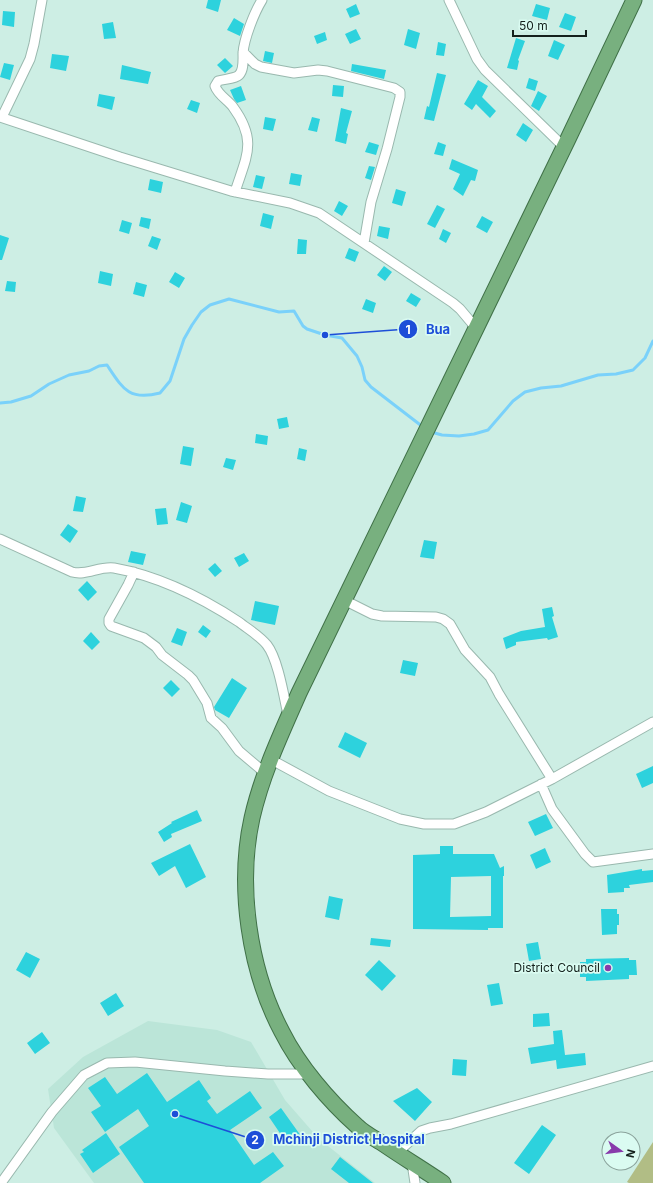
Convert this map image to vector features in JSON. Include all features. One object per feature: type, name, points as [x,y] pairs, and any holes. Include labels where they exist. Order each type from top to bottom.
[{"type":"highway","points":[[443,1183],[359,1128],[340,1110],[300,1062],[282,1032],[258,971],[250,940],[247,913],[247,850],[252,819],[268,766],[289,716],[634,0]]},
{"type":"street","points":[[42,0],[30,59],[1,117],[120,157],[235,192],[304,207],[327,218],[453,304],[460,309],[476,328]]},
{"type":"street","points":[[235,192],[247,153],[248,136],[241,118],[231,104],[215,89],[215,86],[218,80],[239,75],[243,62],[243,52],[256,9],[262,0]]},
{"type":"street","points":[[449,0],[477,59],[564,147]]},
{"type":"street","points":[[243,52],[255,64],[261,67],[294,73],[318,70],[327,71],[394,88],[400,92],[396,115],[371,202],[364,243]]},
{"type":"street","points":[[0,539],[79,574],[111,568],[134,572],[156,579],[223,612],[258,636],[268,646],[276,664],[289,716]]},
{"type":"street","points":[[134,572],[109,619],[109,623],[111,626],[144,638],[156,647],[162,655],[188,675],[193,680],[207,703],[211,718],[222,728],[239,751],[268,766],[400,819],[424,824],[454,824],[486,812],[552,779],[653,722]]},
{"type":"street","points":[[344,600],[372,614],[382,616],[436,617],[443,619],[450,624],[466,650],[490,677],[552,779]]},
{"type":"street","points":[[541,784],[552,809],[585,854],[593,862],[653,854]]},
{"type":"street","points":[[1,1183],[52,1112],[84,1076],[107,1063],[135,1062],[247,1072],[310,1074]]},
{"type":"street","points":[[397,1153],[421,1132],[430,1128],[451,1124],[653,1066]]},
{"type":"street","points":[[412,1163],[415,1183]]},
{"type":"shaded area","points":[[148,1021],[217,1030],[251,1042],[285,1100],[319,1139],[375,1183],[94,1183],[54,1128],[48,1089],[83,1057]]},
{"type":"green space","points":[[653,1142],[653,1183],[627,1182],[634,1171],[641,1171],[641,1160]]},
{"type":"building","points":[[208,0],[221,0],[218,12],[206,8]]},
{"type":"building","points":[[356,4],[360,14],[350,18],[346,9]]},
{"type":"building","points":[[536,4],[550,8],[547,20],[532,16]]},
{"type":"building","points":[[3,11],[15,12],[14,27],[2,25]]},
{"type":"building","points":[[565,13],[576,17],[571,31],[559,27]]},
{"type":"building","points":[[234,18],[244,24],[240,36],[227,30]]},
{"type":"building","points":[[113,22],[116,38],[104,39],[102,24]]},
{"type":"building","points":[[356,29],[361,39],[350,44],[345,34]]},
{"type":"building","points":[[408,29],[420,33],[416,49],[404,45]]},
{"type":"building","points":[[325,32],[327,40],[317,44],[314,36]]},
{"type":"building","points":[[516,38],[525,41],[518,60],[517,70],[507,68]]},
{"type":"building","points":[[554,40],[565,45],[558,60],[548,56]]},
{"type":"building","points":[[438,42],[446,44],[444,56],[436,55]]},
{"type":"building","points":[[265,51],[274,53],[272,63],[263,61]]},
{"type":"building","points":[[52,54],[69,56],[66,71],[50,68]]},
{"type":"building","points":[[225,58],[233,66],[225,73],[217,65]]},
{"type":"building","points":[[4,63],[14,65],[10,80],[0,77]]},
{"type":"building","points":[[352,64],[386,70],[384,79],[351,71]]},
{"type":"building","points":[[122,65],[151,72],[148,84],[120,79]]},
{"type":"building","points":[[437,73],[446,75],[434,121],[424,119],[427,106],[429,107]]},
{"type":"building","points":[[529,78],[538,81],[535,91],[526,88]]},
{"type":"building","points":[[478,80],[488,86],[482,97],[496,111],[490,118],[476,104],[472,110],[464,104]]},
{"type":"building","points":[[333,85],[344,86],[343,97],[332,96]]},
{"type":"building","points":[[241,86],[246,100],[237,103],[230,90]]},
{"type":"building","points":[[538,91],[547,96],[539,111],[531,106]]},
{"type":"building","points":[[99,94],[115,97],[112,110],[97,106]]},
{"type":"building","points":[[191,100],[200,103],[197,113],[187,109]]},
{"type":"building","points":[[341,108],[352,111],[346,133],[348,134],[346,144],[335,141]]},
{"type":"building","points":[[265,117],[276,119],[273,131],[263,129]]},
{"type":"building","points":[[312,117],[320,119],[317,132],[308,130]]},
{"type":"building","points":[[523,123],[533,130],[526,142],[516,135]]},
{"type":"building","points":[[369,142],[379,145],[376,155],[365,152]]},
{"type":"building","points":[[438,142],[446,145],[443,156],[434,154]]},
{"type":"building","points":[[452,159],[478,170],[475,181],[471,180],[463,196],[453,189],[460,174],[449,169]]},
{"type":"building","points":[[369,166],[375,167],[371,180],[365,178]]},
{"type":"building","points":[[291,173],[302,175],[300,186],[289,184]]},
{"type":"building","points":[[256,175],[265,177],[262,189],[253,187]]},
{"type":"building","points":[[150,179],[163,182],[161,193],[148,190]]},
{"type":"building","points":[[396,189],[406,192],[402,206],[392,203]]},
{"type":"building","points":[[339,201],[348,206],[342,216],[334,211]]},
{"type":"building","points":[[437,205],[445,209],[435,228],[427,224]]},
{"type":"building","points":[[263,213],[274,216],[271,229],[260,226]]},
{"type":"building","points":[[482,216],[493,222],[487,233],[476,227]]},
{"type":"building","points":[[141,217],[151,219],[149,229],[139,226]]},
{"type":"building","points":[[122,220],[132,223],[129,234],[119,231]]},
{"type":"building","points":[[379,226],[390,228],[388,239],[377,236]]},
{"type":"building","points":[[443,229],[451,233],[446,243],[439,239]]},
{"type":"building","points":[[0,235],[9,238],[2,260],[0,260]]},
{"type":"building","points":[[152,236],[161,239],[157,250],[148,246]]},
{"type":"building","points":[[298,239],[307,240],[306,254],[297,254]]},
{"type":"building","points":[[349,248],[359,252],[355,262],[345,258]]},
{"type":"building","points":[[384,266],[392,272],[385,281],[377,275]]},
{"type":"building","points":[[100,271],[113,274],[111,286],[98,283]]},
{"type":"building","points":[[175,272],[185,278],[179,288],[169,282]]},
{"type":"building","points":[[7,281],[16,282],[15,292],[5,291]]},
{"type":"building","points":[[136,282],[147,285],[144,297],[133,294]]},
{"type":"building","points":[[411,293],[421,299],[416,307],[406,301]]},
{"type":"building","points":[[366,299],[376,303],[373,313],[362,309]]},
{"type":"building","points":[[287,417],[289,427],[279,429],[277,419]]},
{"type":"building","points":[[256,434],[268,436],[267,445],[255,443]]},
{"type":"building","points":[[183,446],[194,448],[191,466],[180,464]]},
{"type":"building","points":[[299,448],[307,450],[305,461],[297,459]]},
{"type":"building","points":[[226,458],[236,460],[233,470],[223,467]]},
{"type":"building","points":[[76,496],[86,498],[83,512],[73,511]]},
{"type":"building","points":[[181,502],[192,506],[187,523],[176,520]]},
{"type":"building","points":[[166,508],[168,524],[157,525],[155,509]]},
{"type":"building","points":[[68,524],[78,531],[70,543],[60,535]]},
{"type":"building","points":[[424,540],[437,542],[434,559],[420,557]]},
{"type":"building","points":[[131,551],[146,554],[143,565],[128,562]]},
{"type":"building","points":[[244,553],[249,561],[239,567],[234,558]]},
{"type":"building","points":[[215,563],[222,571],[215,577],[208,569]]},
{"type":"building","points":[[87,581],[97,592],[88,601],[78,590]]},
{"type":"building","points":[[255,601],[279,606],[275,625],[251,620]]},
{"type":"building","points":[[552,607],[554,616],[552,617],[558,637],[548,640],[547,638],[516,642],[516,645],[506,649],[503,638],[521,631],[545,627],[542,609]]},
{"type":"building","points":[[203,625],[211,631],[206,638],[198,632]]},
{"type":"building","points":[[177,628],[187,632],[182,646],[171,642]]},
{"type":"building","points":[[91,632],[100,642],[92,650],[83,641]]},
{"type":"building","points":[[403,660],[418,663],[415,676],[400,673]]},
{"type":"building","points":[[232,678],[247,688],[229,718],[215,710],[214,707]]},
{"type":"building","points":[[171,680],[180,689],[172,697],[163,688]]},
{"type":"building","points":[[345,732],[367,743],[360,758],[338,747]]},
{"type":"building","points":[[653,766],[653,783],[642,788],[636,774]]},
{"type":"building","points":[[197,810],[202,821],[171,834],[172,837],[164,842],[158,832],[172,823],[171,822]]},
{"type":"building","points":[[546,814],[553,828],[535,836],[528,822]]},
{"type":"building","points":[[190,844],[206,877],[186,888],[175,866],[159,876],[151,863]]},
{"type":"building","points":[[440,846],[453,846],[453,854],[494,854],[500,868],[504,866],[503,928],[488,928],[488,930],[413,929],[413,855],[440,854]],"holes":[[[491,876],[491,916],[450,917],[451,877]]]},
{"type":"building","points":[[545,848],[551,862],[536,869],[530,855]]},
{"type":"building","points":[[642,869],[642,871],[653,870],[653,882],[629,885],[630,888],[624,888],[624,892],[608,893],[607,875]]},
{"type":"building","points":[[329,896],[343,899],[339,920],[325,917]]},
{"type":"building","points":[[601,909],[617,909],[617,914],[619,914],[619,925],[617,925],[617,934],[602,935]]},
{"type":"building","points":[[371,938],[391,940],[390,947],[370,945]]},
{"type":"building","points":[[538,942],[541,959],[529,961],[526,944]]},
{"type":"building","points":[[26,952],[40,959],[30,978],[16,970]]},
{"type":"building","name":"District Council","points":[[629,958],[629,960],[636,960],[637,975],[629,975],[629,979],[586,981],[586,977],[580,977],[580,962],[586,962],[586,959]]},
{"type":"building","points":[[379,960],[396,976],[382,991],[365,975]]},
{"type":"building","points":[[499,983],[503,1004],[491,1006],[487,985]]},
{"type":"building","points":[[116,993],[124,1006],[108,1016],[100,1003]]},
{"type":"building","points":[[549,1013],[550,1026],[533,1027],[533,1014]]},
{"type":"building","points":[[562,1030],[565,1055],[585,1053],[586,1065],[557,1069],[556,1060],[531,1064],[528,1048],[554,1044],[553,1031]]},
{"type":"building","points":[[42,1032],[50,1043],[35,1054],[27,1043]]},
{"type":"building","points":[[453,1059],[467,1060],[466,1076],[452,1075]]},
{"type":"building","points":[[147,1073],[167,1102],[199,1080],[211,1098],[207,1101],[217,1114],[250,1091],[262,1108],[230,1130],[254,1165],[273,1152],[284,1166],[260,1183],[144,1183],[119,1147],[149,1126],[138,1109],[105,1132],[91,1112],[101,1106],[88,1088],[105,1077],[117,1094]]},
{"type":"building","points":[[417,1088],[432,1102],[415,1121],[393,1101]]},
{"type":"building","points":[[281,1108],[301,1136],[288,1145],[269,1117]]},
{"type":"building","points":[[542,1125],[556,1135],[529,1174],[514,1163]]},
{"type":"building","points":[[106,1133],[120,1154],[93,1173],[80,1154],[84,1152],[82,1150]]},
{"type":"building","points":[[340,1157],[373,1183],[349,1183],[331,1169]]},
{"type":"waterway","points":[[0,403],[11,402],[31,396],[49,384],[69,375],[89,371],[99,366],[107,365],[118,381],[128,391],[141,395],[160,393],[170,381],[184,339],[201,312],[210,305],[229,299],[279,312],[294,311],[303,326],[307,329],[325,335],[342,338],[357,356],[362,367],[365,380],[371,387],[423,427]]},
{"type":"waterway","points":[[431,432],[442,435],[459,436],[488,430],[513,401],[525,392],[541,388],[561,386],[598,375],[616,374],[633,370],[645,358],[653,341]]},
{"type":"place","name":"Bua","points":[[325,335]]},
{"type":"place","name":"District Council","points":[[608,968]]},
{"type":"place","name":"Mchinji District Hospital","points":[[175,1114]]}]
